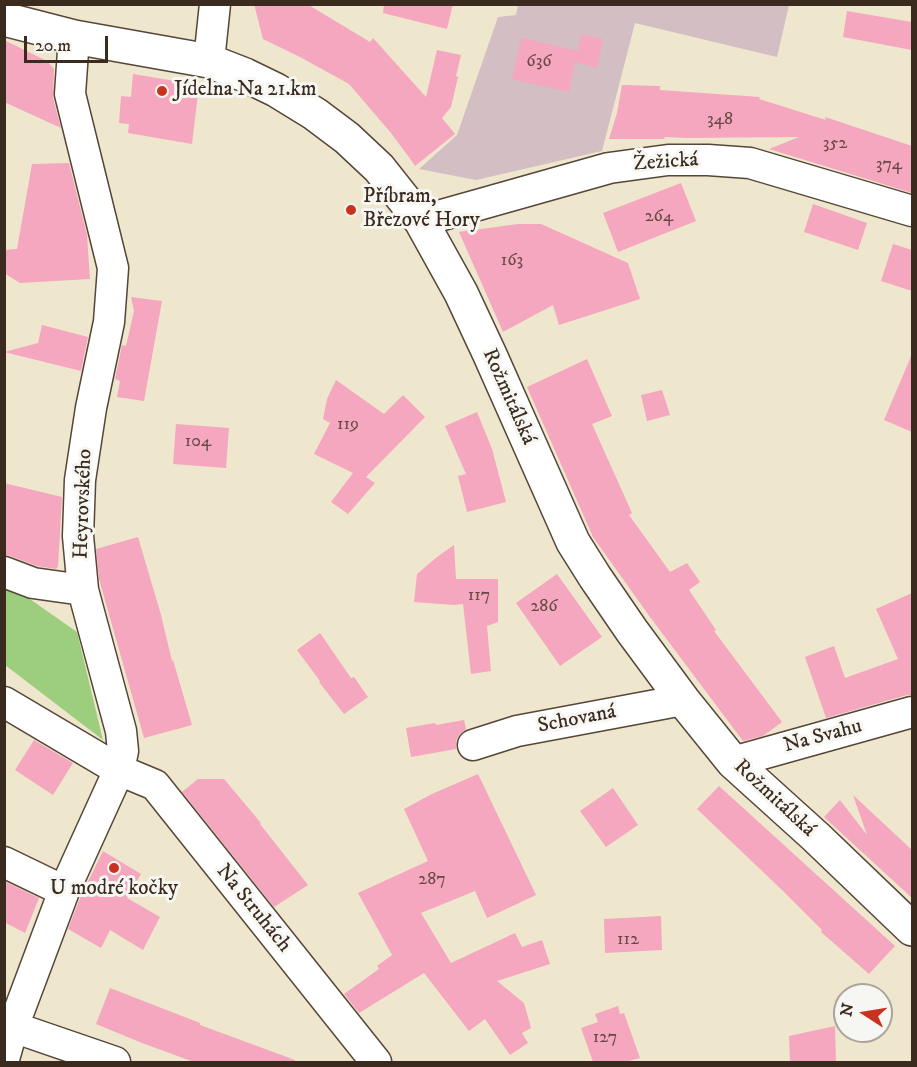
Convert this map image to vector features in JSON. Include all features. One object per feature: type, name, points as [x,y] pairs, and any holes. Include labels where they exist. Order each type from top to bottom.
[{"type":"main road","name":"Rožmitálská","points":[[4,19],[74,37],[209,61],[245,75],[276,90],[315,114],[348,138],[380,168],[421,221],[461,293],[573,542],[626,622],[683,700],[733,762],[912,929]]},
{"type":"street","points":[[209,61],[215,4]]},
{"type":"street","name":"Heyrovského","points":[[4,1059],[13,1028],[64,891],[119,770],[123,751],[121,731],[83,590],[78,536],[80,480],[91,408],[110,322],[113,268],[70,93],[74,37]]},
{"type":"street","name":"Žežická","points":[[421,221],[609,168],[668,160],[750,163],[912,211]]},
{"type":"street","points":[[4,572],[33,583],[83,590]]},
{"type":"street","name":"Schovaná","points":[[472,745],[517,731],[683,700]]},
{"type":"street","name":"Na Struhách","points":[[4,702],[119,770],[155,785],[376,1062]]},
{"type":"street","name":"Na Svahu","points":[[733,762],[912,712]]},
{"type":"street","points":[[4,862],[64,891]]},
{"type":"street","points":[[13,1028],[115,1062]]},
{"type":"shaded area","points":[[518,5],[789,5],[777,57],[635,23],[602,151],[476,180],[419,169],[457,135],[498,17],[516,15]]},
{"type":"green space","points":[[4,581],[77,632],[103,740],[5,665]]},
{"type":"building","points":[[254,4],[307,4],[370,42],[373,38],[426,97],[437,50],[461,55],[451,107],[442,118],[455,134],[415,166],[391,133],[349,84],[263,39]]},
{"type":"building","points":[[384,4],[453,4],[447,29],[383,13]]},
{"type":"building","points":[[847,11],[912,22],[912,50],[843,37]]},
{"type":"building","points":[[581,34],[603,39],[597,68],[575,62],[569,92],[512,79],[521,38],[578,51]]},
{"type":"building","points":[[4,40],[47,61],[54,69],[53,98],[61,128],[4,102]]},
{"type":"building","points":[[133,74],[199,85],[192,144],[128,133],[129,124],[119,123],[121,96],[131,97]]},
{"type":"building","points":[[622,85],[660,86],[660,90],[760,97],[759,99],[826,120],[825,117],[912,146],[912,193],[769,149],[799,137],[609,139]]},
{"type":"building","points":[[69,163],[87,235],[90,279],[20,283],[4,273],[4,250],[17,249],[32,164]]},
{"type":"building","points":[[681,183],[696,221],[618,252],[603,213]]},
{"type":"building","points":[[813,204],[867,223],[858,250],[804,232]]},
{"type":"building","points":[[518,224],[541,224],[628,263],[640,299],[559,325],[553,305],[503,332],[459,232]]},
{"type":"building","points":[[893,244],[912,250],[912,291],[881,281]]},
{"type":"building","points":[[131,297],[162,301],[144,401],[117,397],[120,381],[115,379],[122,345],[126,346],[134,311]]},
{"type":"building","points":[[42,325],[88,337],[81,371],[4,352],[38,343]]},
{"type":"building","points":[[912,354],[912,432],[884,420]]},
{"type":"building","points":[[587,359],[612,416],[592,424],[632,513],[629,515],[670,572],[687,563],[700,582],[689,590],[716,630],[714,631],[782,722],[763,736],[743,741],[593,537],[527,387]]},
{"type":"building","points":[[336,380],[384,414],[403,395],[425,417],[366,477],[375,483],[348,514],[331,502],[353,473],[314,454],[330,423],[323,419],[327,399]]},
{"type":"building","points":[[662,390],[670,415],[647,421],[641,395]]},
{"type":"building","points":[[477,412],[492,449],[506,502],[467,512],[458,476],[466,474],[445,426]]},
{"type":"building","points":[[176,424],[229,428],[226,468],[173,464]]},
{"type":"building","points":[[4,483],[62,497],[58,567],[56,569],[37,566],[4,555],[6,508],[4,508]]},
{"type":"building","points":[[138,537],[192,725],[144,738],[99,579],[96,549]]},
{"type":"building","points":[[454,545],[456,579],[498,579],[498,622],[487,626],[491,671],[471,674],[463,604],[414,602],[417,574]]},
{"type":"building","points":[[557,574],[602,637],[560,666],[516,603]]},
{"type":"building","points":[[912,593],[912,695],[826,718],[805,657],[834,646],[845,678],[898,659],[876,609]]},
{"type":"building","points":[[320,633],[351,678],[354,677],[368,697],[344,714],[297,650]]},
{"type":"building","points":[[464,720],[466,729],[456,741],[456,749],[411,757],[406,728]]},
{"type":"building","points":[[34,740],[73,763],[53,795],[15,770]]},
{"type":"building","points":[[478,774],[536,895],[487,918],[475,891],[421,913],[451,963],[515,933],[522,947],[542,940],[550,964],[497,981],[524,1003],[531,1028],[522,1033],[528,1043],[510,1055],[485,1019],[469,1031],[424,973],[359,1013],[344,994],[379,969],[377,966],[392,955],[358,893],[428,861],[404,809]]},
{"type":"building","points":[[198,779],[224,779],[308,885],[274,907],[182,792]]},
{"type":"building","points":[[719,786],[895,946],[869,974],[821,932],[822,930],[782,890],[697,809]]},
{"type":"building","points":[[613,788],[638,825],[606,847],[580,811]]},
{"type":"building","points":[[853,795],[912,850],[912,898],[824,817],[840,800],[867,835]]},
{"type":"building","points":[[103,851],[141,874],[127,898],[160,917],[143,950],[110,930],[101,948],[68,929]]},
{"type":"building","points":[[4,881],[39,898],[25,933],[4,922]]},
{"type":"building","points":[[661,916],[662,950],[605,953],[604,919]]},
{"type":"building","points":[[110,988],[200,1023],[200,1025],[295,1060],[295,1062],[194,1062],[142,1043],[96,1024]]},
{"type":"building","points":[[618,1006],[620,1014],[624,1013],[640,1058],[625,1062],[593,1062],[581,1028],[598,1022],[595,1014]]},
{"type":"building","points":[[833,1026],[836,1062],[790,1062],[789,1036]]},
{"type":"place","name":"Jídelna Na 21.km","points":[[162,91]]},
{"type":"place","name":"Příbram, Březové Hory","points":[[351,210]]},
{"type":"place","name":"U modré kočky","points":[[114,868]]}]
